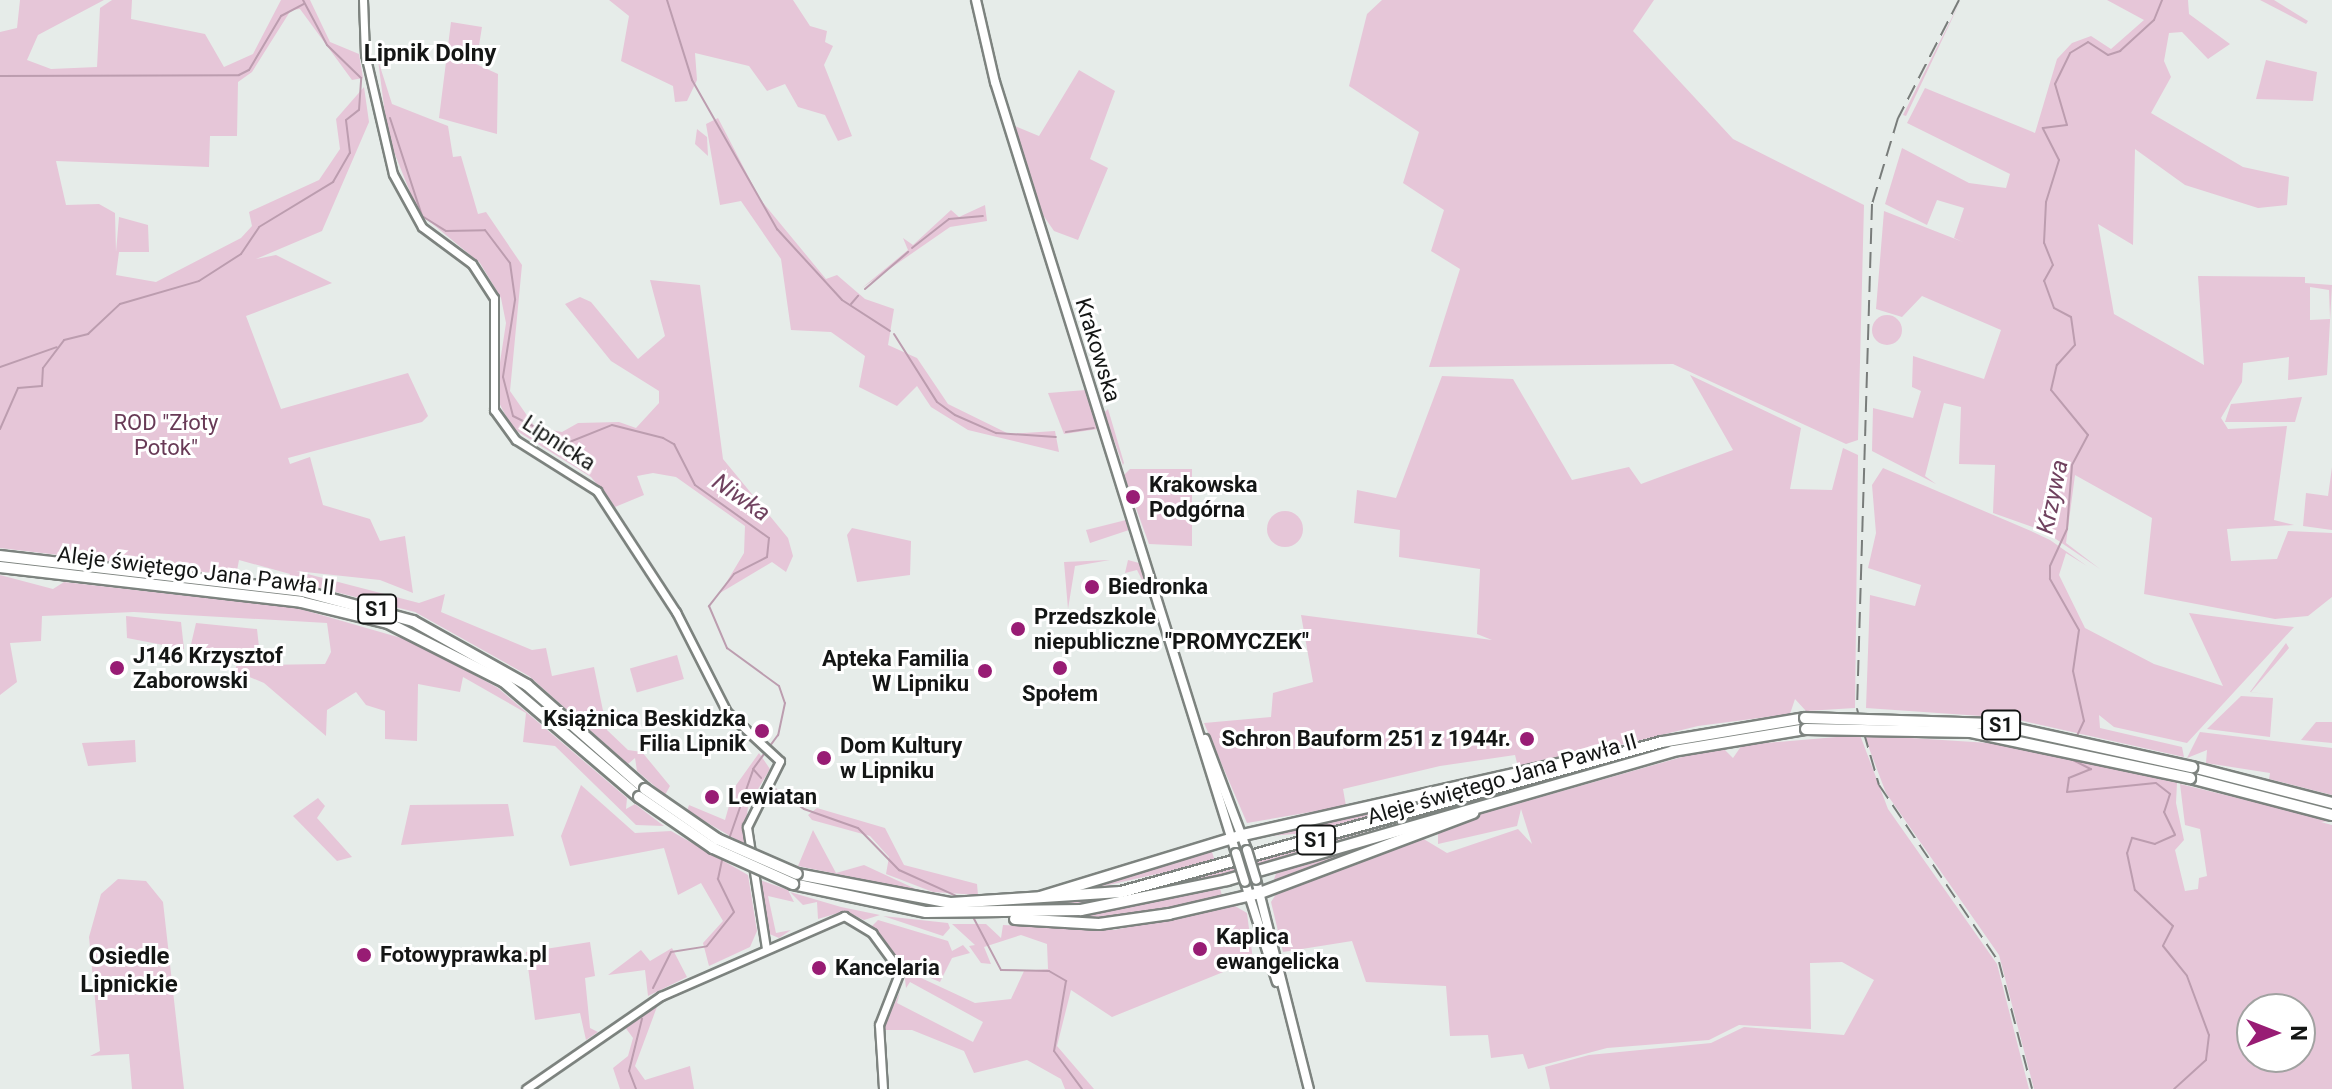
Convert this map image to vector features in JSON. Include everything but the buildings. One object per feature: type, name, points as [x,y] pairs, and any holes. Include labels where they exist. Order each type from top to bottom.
[{"type":"highway","name":"Aleje świętego Jana Pawła II","points":[[0,556],[54,568],[301,602],[414,633],[521,694],[713,848],[777,878],[859,902],[985,911],[1175,894],[1673,751],[1805,724]]},
{"type":"highway","name":"Aleje świętego Jana Pawła II","points":[[0,567],[54,568]]},
{"type":"highway","name":"Aleje świętego Jana Pawła II","points":[[985,911],[1003,904],[1164,883],[1623,752],[1805,724],[1994,724],[2191,773],[2332,803]]},
{"type":"highway","points":[[1003,904],[1095,885],[1243,835],[1623,752]]},
{"type":"highway","name":"Aleje świętego Jana Pawła II","points":[[2191,773],[2332,815]]},
{"type":"highway","points":[[985,911],[1116,923],[1254,894],[1510,796]]},
{"type":"main road","name":"Krakowska","points":[[976,0],[1231,838],[1245,882],[1254,894],[1309,1089]]},
{"type":"main road","name":"Krakowska","points":[[1191,709],[1243,835],[1256,880],[1254,894]]},
{"type":"street","name":"Lipnicka","points":[[363,0],[365,54],[393,174],[416,220],[472,264],[496,302],[489,390],[494,410],[510,435],[603,498],[676,612],[727,712],[776,758],[747,827],[766,949]]},
{"type":"street","points":[[526,1089],[661,996],[766,949],[851,917],[900,971],[879,1025],[883,1089]]},
{"type":"green space","name":"ROD \"Złoty Potok\"","points":[[20,0],[104,0],[38,35],[27,60],[51,69],[97,67],[100,8],[112,0],[132,0],[131,19],[205,34],[224,67],[253,54],[281,0],[310,0],[330,42],[359,54],[363,78],[352,80],[300,9],[291,10],[252,72],[238,82],[237,136],[210,136],[209,167],[56,161],[66,205],[99,204],[115,213],[116,252],[119,217],[148,225],[149,252],[119,252],[116,275],[156,282],[241,238],[252,226],[249,212],[319,180],[340,149],[336,119],[364,87],[369,122],[322,231],[256,259],[276,255],[332,283],[246,316],[281,409],[408,373],[428,416],[422,422],[288,458],[290,464],[310,457],[323,505],[370,519],[380,541],[405,536],[413,593],[380,580],[296,571],[419,603],[445,594],[441,612],[532,650],[546,648],[552,676],[594,667],[607,730],[628,750],[642,752],[670,786],[665,795],[637,771],[635,758],[628,764],[529,676],[415,612],[288,580],[290,574],[239,560],[236,576],[0,548],[0,32],[17,28]]},
{"type":"green space","points":[[609,0],[793,0],[810,26],[827,31],[825,42],[833,46],[824,65],[852,136],[838,141],[825,115],[798,107],[785,84],[767,91],[749,66],[695,53],[697,80],[687,101],[675,102],[673,86],[621,61],[629,16]]},
{"type":"green space","points":[[1382,0],[1654,0],[1633,31],[1733,139],[1864,205],[1858,440],[1846,444],[1673,364],[1429,367],[1460,269],[1431,251],[1444,210],[1403,183],[1419,132],[1349,86],[1367,14]]},
{"type":"green space","points":[[1961,0],[1906,116],[1903,115],[1937,47]]},
{"type":"green space","points":[[2107,0],[2188,0],[2189,14],[2230,44],[2208,59],[2182,32],[2169,33],[2164,61],[2171,77],[2151,113],[2243,167],[2289,177],[2287,205],[2258,208],[2185,185],[2135,149],[2133,245],[2098,224],[2114,314],[2204,365],[2198,276],[2305,277],[2305,283],[2332,285],[2327,375],[2288,380],[2289,357],[2243,363],[2242,382],[2221,418],[2228,429],[2287,426],[2274,520],[2294,525],[2227,529],[2231,561],[2277,559],[2288,531],[2332,533],[2332,597],[2308,616],[2275,619],[2144,594],[2152,518],[2075,475],[2066,543],[2100,569],[2044,531],[1993,513],[1995,465],[1959,464],[1961,407],[1944,403],[1925,476],[1936,484],[1872,451],[1873,408],[1913,418],[1921,391],[1912,387],[1913,356],[1984,379],[2001,330],[1922,296],[1902,317],[1876,309],[1884,211],[1963,242],[1954,238],[1964,208],[1937,200],[1927,225],[1885,204],[1902,148],[1969,183],[2006,188],[2010,174],[1907,123],[1925,88],[2035,133],[2057,59],[2072,43],[2091,36],[2111,49],[2144,20]],"holes":[[[2310,287],[2329,290],[2330,319],[2310,320]]]},
{"type":"green space","points":[[2260,0],[2274,0],[2308,21],[2306,24]]},
{"type":"green space","points":[[451,22],[482,27],[476,64],[498,74],[497,134],[439,118]]},
{"type":"green space","points":[[378,60],[392,104],[448,126],[453,157],[461,156],[478,214],[486,212],[522,265],[510,391],[535,427],[562,432],[578,423],[619,422],[636,428],[659,403],[659,391],[611,361],[565,304],[580,297],[591,302],[638,359],[665,336],[650,280],[700,285],[723,459],[788,538],[793,556],[786,572],[772,562],[720,593],[744,553],[745,526],[676,477],[653,473],[637,476],[644,495],[615,507],[591,477],[512,428],[495,395],[506,323],[501,298],[480,263],[418,212],[388,137]]},
{"type":"green space","points":[[2266,60],[2317,72],[2313,101],[2256,99]]},
{"type":"green space","points":[[1079,70],[1115,91],[1090,159],[1108,168],[1078,240],[1054,231],[1043,215],[1015,126],[1039,136]]},
{"type":"green space","points":[[718,118],[760,199],[826,279],[837,275],[865,299],[894,309],[888,345],[917,358],[948,404],[1009,434],[1055,431],[1059,452],[968,430],[931,407],[917,386],[897,406],[859,387],[865,356],[831,332],[791,330],[781,259],[741,201],[720,205],[706,124]]},
{"type":"green space","points":[[697,129],[707,137],[708,156],[695,144]]},
{"type":"green space","points":[[985,205],[987,221],[950,227],[862,288],[908,250],[903,238],[913,245],[951,210],[959,217]]},
{"type":"green space","points":[[1887,315],[1897,320],[1902,330],[1897,340],[1887,345],[1877,340],[1872,330],[1877,320]]},
{"type":"green space","points":[[1690,375],[1801,428],[1790,489],[1832,490],[1843,448],[1858,455],[1855,708],[1806,711],[1795,699],[1790,714],[1698,726],[1555,761],[1518,767],[1515,755],[1440,766],[1343,789],[1346,806],[1247,823],[1204,723],[1271,717],[1273,693],[1313,682],[1301,615],[1492,640],[1477,634],[1480,569],[1399,557],[1400,530],[1354,523],[1357,490],[1396,498],[1442,376],[1513,379],[1572,480],[1629,467],[1641,484],[1733,450]]},
{"type":"green space","points":[[1086,390],[1098,429],[1064,434],[1048,393]]},
{"type":"green space","points":[[2302,397],[2295,422],[2225,422],[2231,404]]},
{"type":"green space","points":[[1108,409],[1124,463],[1123,465],[1104,413]]},
{"type":"green space","points":[[2332,467],[2332,530],[2303,526],[2306,493],[2328,496]]},
{"type":"green space","points":[[1883,468],[2050,540],[2087,566],[2066,553],[2059,575],[2085,628],[2154,664],[2223,686],[2189,613],[2294,627],[2187,743],[2114,727],[2099,715],[2100,728],[2182,747],[2184,757],[2010,718],[1866,708],[1870,595],[1915,606],[1921,585],[1868,568],[1876,533],[1872,485]]},
{"type":"green space","points":[[1130,469],[1192,469],[1192,546],[1149,544],[1124,475]]},
{"type":"green space","points":[[1285,511],[1298,516],[1303,529],[1298,542],[1285,547],[1272,542],[1267,529],[1272,516]]},
{"type":"green space","points":[[1126,520],[1129,530],[1090,543],[1086,530]]},
{"type":"green space","points":[[852,528],[911,541],[910,575],[857,582],[847,535]]},
{"type":"green space","points":[[1110,560],[1075,566],[1068,609],[1064,562]]},
{"type":"green space","points":[[1128,560],[1139,563],[1150,596],[1137,570],[1125,573]]},
{"type":"green space","points":[[0,575],[53,589],[64,582],[297,608],[415,642],[498,688],[627,798],[626,809],[635,804],[664,826],[636,825],[555,746],[523,742],[526,713],[463,677],[460,692],[418,684],[417,741],[385,739],[385,711],[366,705],[356,692],[327,710],[326,736],[264,683],[235,671],[238,659],[225,654],[219,666],[189,653],[196,623],[257,629],[261,665],[325,664],[331,652],[327,623],[134,612],[42,616],[41,641],[10,643],[17,682],[0,695]]},
{"type":"green space","points":[[191,584],[324,599],[379,613],[432,633],[484,660],[528,690],[644,792],[529,695],[436,638],[335,604]]},
{"type":"green space","points":[[126,616],[181,622],[184,649],[127,638]]},
{"type":"green space","points":[[2286,643],[2289,648],[2251,692],[2274,695],[2250,692]]},
{"type":"green space","points":[[677,655],[684,679],[637,693],[630,669]]},
{"type":"green space","points":[[2241,696],[2273,698],[2270,737],[2207,729]]},
{"type":"green space","points":[[2316,722],[2332,722],[2332,743],[2301,740]]},
{"type":"green space","points":[[2200,732],[2332,748],[2332,795],[2269,779],[2270,773],[2206,763],[2207,750],[2187,758]]},
{"type":"green space","points":[[1860,735],[1888,809],[1997,964],[2029,1089],[1550,1089],[1545,1067],[1589,1055],[1711,1043],[1744,1027],[1844,1035],[1874,980],[1842,962],[1810,963],[1811,1029],[1739,1025],[1709,1040],[1607,1048],[1528,1069],[1523,1054],[1491,1058],[1488,1035],[1450,1036],[1446,986],[1366,982],[1352,941],[1283,952],[1271,902],[1278,891],[1422,838],[1447,853],[1518,829],[1532,844],[1521,809],[1517,826],[1438,844],[1438,831],[1477,815],[1721,746],[1733,758],[1742,745]]},
{"type":"green space","points":[[1864,735],[2005,744],[2177,783],[2176,803],[2184,840],[2175,850],[2185,891],[2198,889],[2199,878],[2207,876],[2200,829],[2185,825],[2180,784],[2332,821],[2321,822],[2332,825],[2332,1089],[2034,1089],[1999,955],[1886,793]]},
{"type":"green space","points":[[135,740],[136,762],[88,766],[82,743]]},
{"type":"green space","points":[[759,753],[770,769],[748,806],[744,844],[687,811],[689,805],[725,820],[734,788]]},
{"type":"green space","points":[[1551,777],[1203,880],[1101,903],[1034,907],[1150,890]]},
{"type":"green space","points":[[581,785],[635,833],[671,831],[748,875],[757,931],[750,947],[709,966],[703,943],[723,921],[701,883],[678,895],[664,848],[570,866],[561,836]]},
{"type":"green space","points":[[1456,792],[1317,832],[1257,837]]},
{"type":"green space","points":[[318,798],[325,806],[317,818],[352,857],[337,861],[293,816]]},
{"type":"green space","points":[[508,804],[514,836],[401,845],[410,805]]},
{"type":"green space","points":[[817,808],[885,828],[904,865],[977,884],[978,895],[933,892],[886,874],[889,857],[870,836],[812,820],[808,815]]},
{"type":"green space","points":[[1424,829],[1272,885],[1277,871]]},
{"type":"green space","points":[[813,830],[836,873],[864,865],[920,891],[798,866]]},
{"type":"green space","points":[[1211,849],[1215,861],[1095,888]]},
{"type":"green space","points":[[118,879],[146,881],[163,902],[184,1089],[132,1089],[129,1054],[90,1056],[100,1051],[89,937],[101,894]]},
{"type":"green space","points":[[757,879],[788,890],[794,902],[768,896],[776,933],[791,930],[779,938],[767,933]]},
{"type":"green space","points":[[1220,888],[1222,896],[1146,914],[1063,919]]},
{"type":"green space","points":[[790,892],[880,915],[864,920],[845,911],[818,919],[817,902],[803,905]]},
{"type":"green space","points":[[1235,906],[1247,913],[1253,960],[1112,1017],[1071,990],[1057,1046],[1094,1089],[1065,1089],[1061,1079],[1027,1060],[974,1073],[964,1051],[912,1030],[882,1030],[900,992],[897,1003],[973,1042],[983,1022],[910,982],[906,988],[904,970],[975,1003],[1011,999],[1024,971],[1048,969],[1047,944],[1021,935],[984,947],[991,964],[981,963],[969,946],[975,945],[952,924],[986,924],[1001,938],[1003,925],[1114,930]]},
{"type":"green space","points":[[883,916],[948,923],[950,928],[943,936]]},
{"type":"green space","points":[[878,920],[948,941],[952,951],[963,945],[970,953],[952,958],[940,982],[902,966],[871,927]]},
{"type":"green space","points":[[590,942],[595,976],[585,978],[590,1028],[598,1032],[586,1040],[580,1013],[535,1020],[526,952]]},
{"type":"green space","points":[[672,948],[687,977],[648,996],[645,970],[608,975],[641,950],[650,961]]},
{"type":"green space","points":[[658,1004],[635,1066],[645,1080],[690,1066],[694,1089],[620,1089],[613,1068],[628,1056],[633,1038],[625,1027]]},
{"type":"waterway","name":"Niwka","points":[[303,0],[327,45],[361,78]]},
{"type":"waterway","points":[[667,0],[692,80],[777,229],[842,300],[890,331]]},
{"type":"waterway","name":"Krzywa","points":[[2076,738],[2084,721],[2073,671],[2079,630],[2050,579],[2050,566],[2067,529],[2072,465],[2088,435],[2051,390],[2057,365],[2075,345],[2071,317],[2054,308],[2044,281],[2053,265],[2044,243],[2046,202],[2059,160],[2043,128],[2067,125],[2055,84],[2070,53],[2088,42],[2108,55],[2120,51],[2154,20],[2162,0]]},
{"type":"waterway","points":[[0,76],[239,75],[249,70],[281,16],[304,4]]},
{"type":"waterway","points":[[0,429],[18,388],[42,386],[43,368],[64,340],[88,334],[120,304],[199,281],[241,254],[259,227],[333,182],[350,153],[346,120],[359,110],[361,78]]},
{"type":"waterway","name":"Niwka","points":[[390,118],[422,216],[446,231],[485,230],[510,263],[515,300],[503,377],[513,416],[567,443],[612,425],[663,438],[674,444],[695,485],[769,538],[767,557],[734,574],[709,606],[727,648],[779,686],[785,703],[778,735],[753,769],[761,778]]},
{"type":"waterway","points":[[912,248],[949,219],[983,216]]},
{"type":"waterway","points":[[865,289],[908,252]]},
{"type":"waterway","points":[[851,304],[858,296]]},
{"type":"waterway","points":[[894,334],[937,402],[955,415],[996,433],[1056,437]]},
{"type":"waterway","points":[[0,367],[57,347]]},
{"type":"waterway","points":[[1066,432],[1094,428]]},
{"type":"waterway","name":"Krzywa","points":[[2067,757],[2091,769],[2069,778],[2067,792],[2156,783],[2170,794],[2164,812],[2175,835],[2155,844],[2132,838],[2127,853],[2135,890],[2173,926],[2163,946],[2187,976],[2209,1035],[2206,1060],[2174,1089]]},
{"type":"waterway","name":"Niwka","points":[[729,839],[753,770]]},
{"type":"waterway","name":"Niwka","points":[[771,786],[804,809],[858,828],[899,870],[963,899]]},
{"type":"waterway","name":"Niwka","points":[[653,988],[671,952],[707,946],[734,912],[718,879],[723,856]]},
{"type":"waterway","name":"Niwka","points":[[972,915],[1001,970],[1049,971],[1066,981],[1054,1051],[1082,1089]]},
{"type":"waterway","name":"Niwka","points":[[636,1089],[629,1071],[642,1019]]},
{"type":"railway","points":[[1959,0],[1898,118],[1872,204],[1857,709],[1879,785],[1999,962],[2032,1089]]},
{"type":"place","name":"Krakowska Podgórna","points":[[1133,497]]},
{"type":"place","name":"Biedronka","points":[[1092,587]]},
{"type":"place","name":"Przedszkole niepubliczne \"PROMYCZEK\"","points":[[1018,629]]},
{"type":"place","name":"J146 Krzysztof Zaborowski","points":[[117,668]]},
{"type":"place","name":"Społem","points":[[1060,668]]},
{"type":"place","name":"Apteka Familia W Lipniku","points":[[985,671]]},
{"type":"place","name":"Książnica Beskidzka Filia Lipnik","points":[[762,731]]},
{"type":"place","name":"Schron Bauform 251 z 1944r.","points":[[1527,739]]},
{"type":"place","name":"Dom Kultury w Lipniku","points":[[824,758]]},
{"type":"place","name":"Lewiatan","points":[[712,797]]},
{"type":"place","name":"Kaplica ewangelicka","points":[[1200,949]]},
{"type":"place","name":"Fotowyprawka.pl","points":[[364,955]]},
{"type":"place","name":"Kancelaria","points":[[819,968]]},
{"type":"district","name":"Lipnik Dolny","points":[[430,54]]},
{"type":"district","name":"Osiedle Lipnickie","points":[[129,971]]}]
